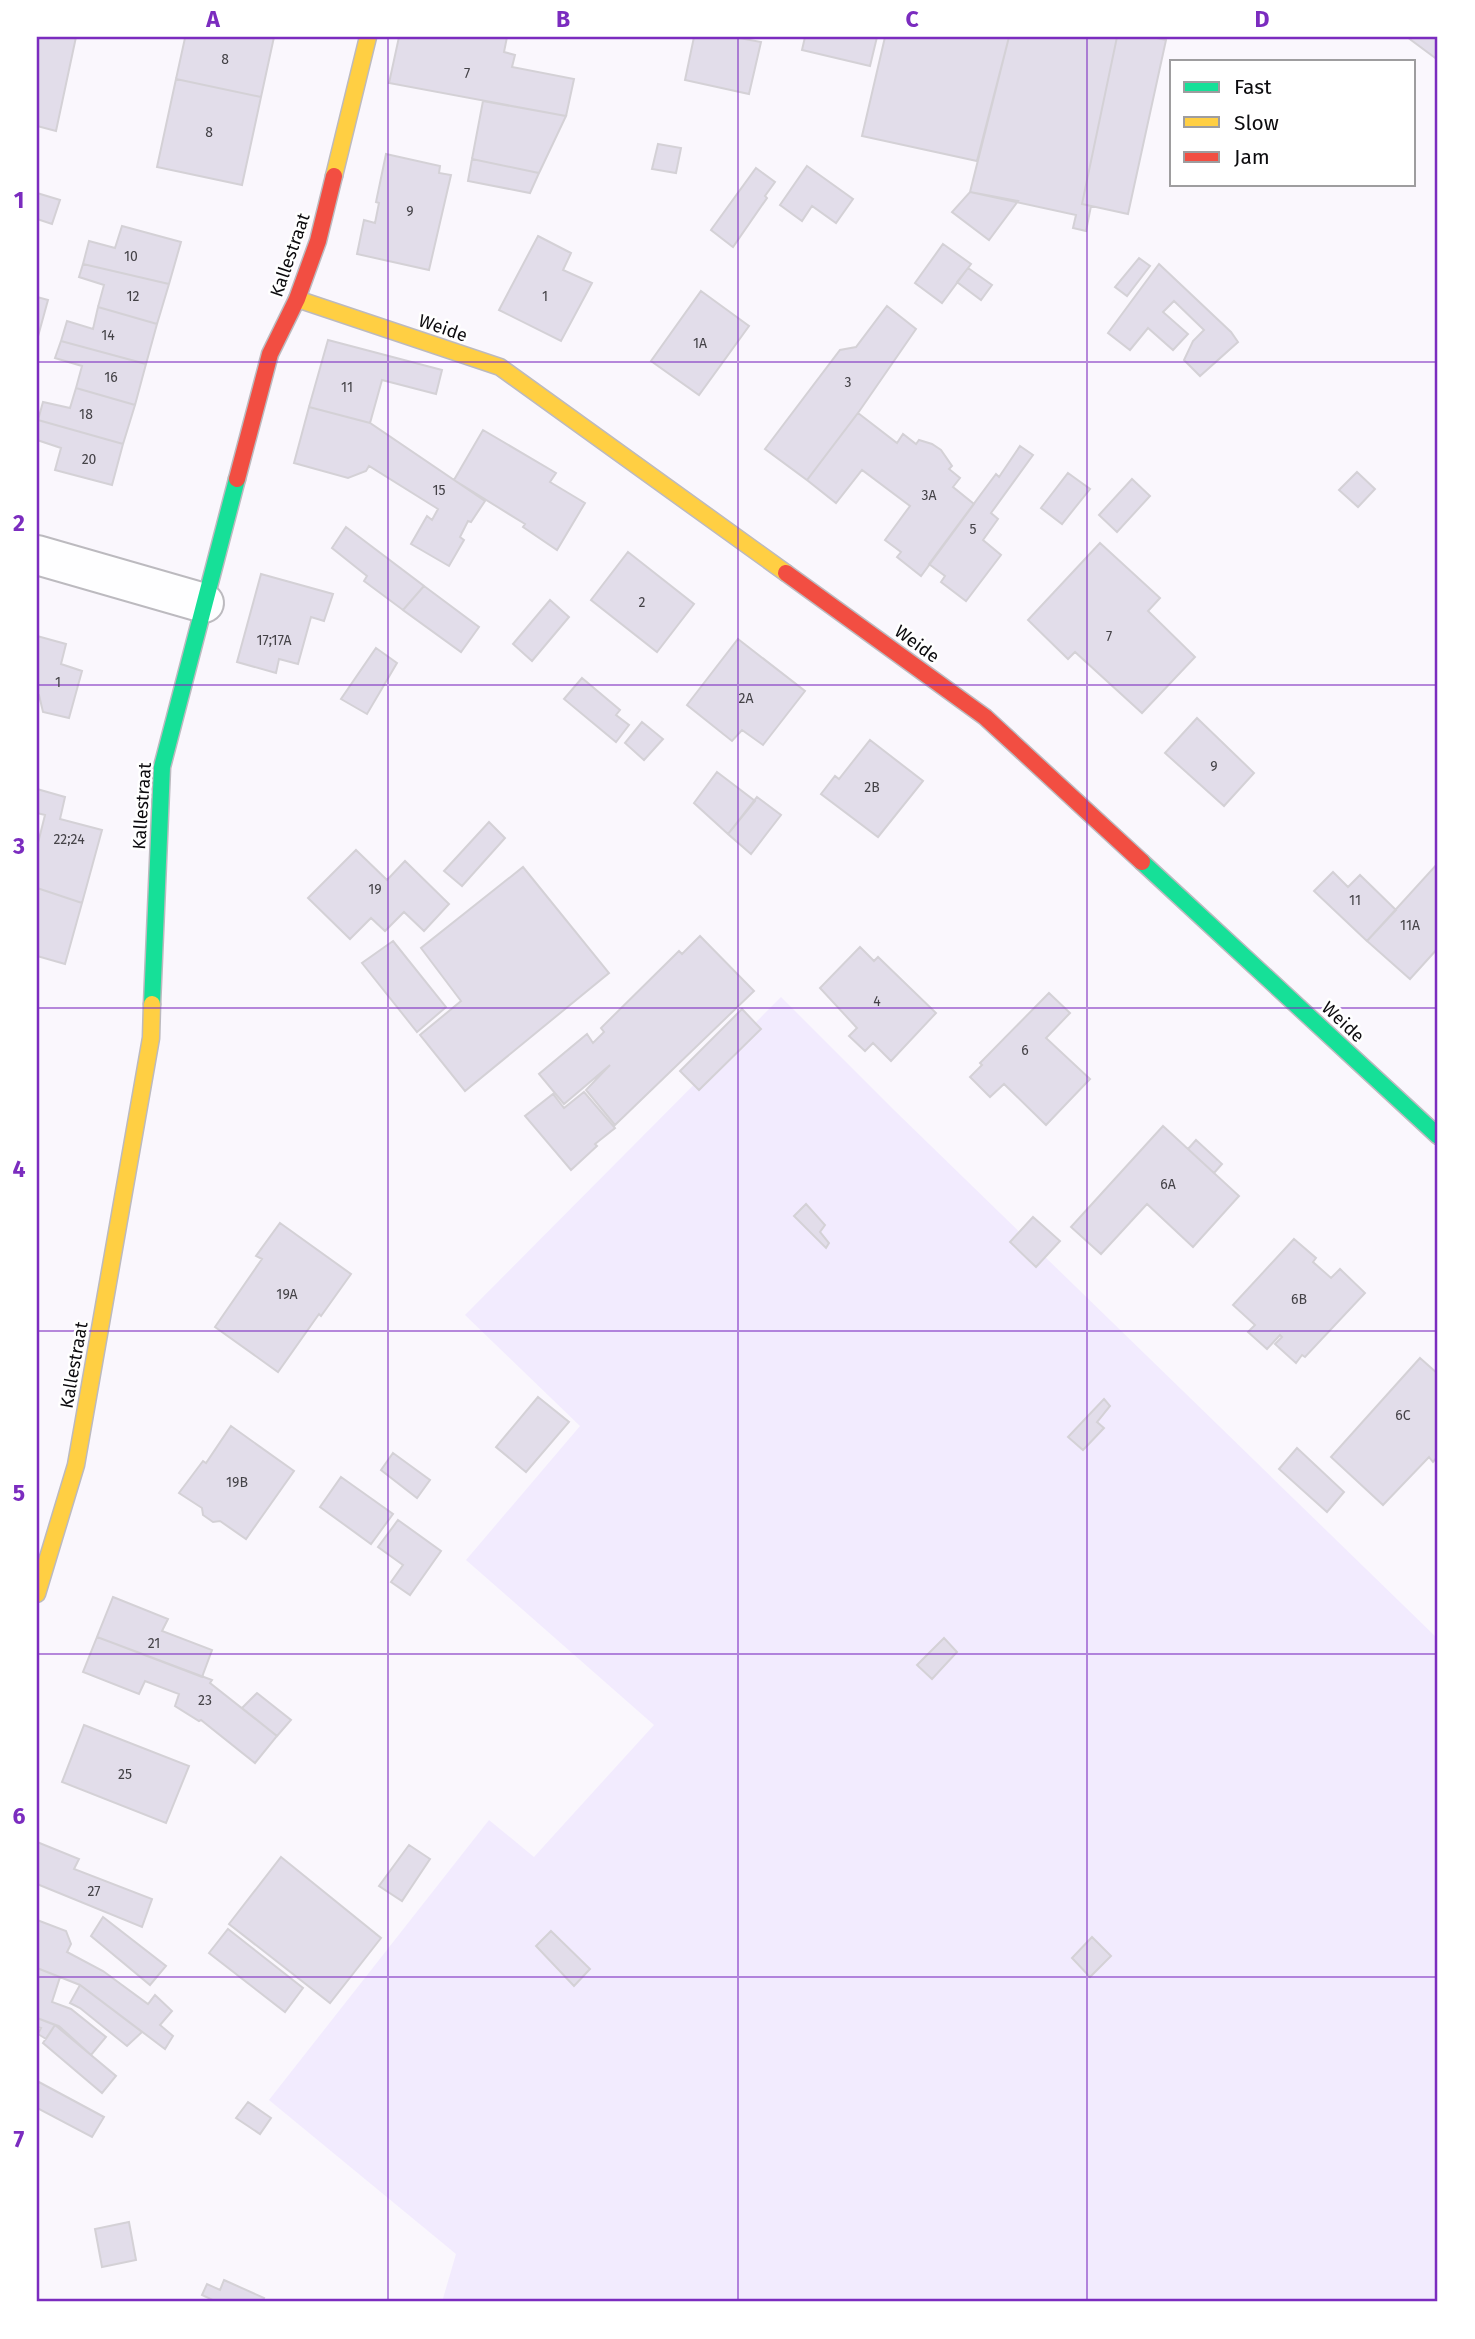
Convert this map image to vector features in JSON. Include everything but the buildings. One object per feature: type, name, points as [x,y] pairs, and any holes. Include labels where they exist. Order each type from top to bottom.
[{"type":"street","name":"Kallestraat","points":[[37,1594],[76,1465],[151,1038],[162,767],[270,354],[297,299],[318,241],[368,37]]},
{"type":"street","name":"Weide","points":[[297,299],[499,367],[985,717],[1438,1136]]},
{"type":"street","points":[[37,555],[204,603]]},
{"type":"shaded area","points":[[781,997],[1438,1639],[1438,2302],[442,2302],[456,2254],[269,2100],[489,1820],[534,1857],[654,1725],[466,1560],[580,1426],[465,1315]]},
{"type":"traffic: fast","points":[[152,1004],[162,767],[237,479]]},
{"type":"traffic: fast","points":[[1142,862],[1438,1136]]},
{"type":"traffic: slow","points":[[334,176],[368,37]]},
{"type":"traffic: slow","points":[[297,299],[500,367],[786,573]]},
{"type":"traffic: slow","points":[[37,1594],[76,1465],[151,1038],[152,1004]]},
{"type":"traffic: jam","points":[[237,479],[270,354],[297,299],[318,241],[334,176]]},
{"type":"traffic: jam","points":[[786,573],[985,717],[1142,862]]}]
